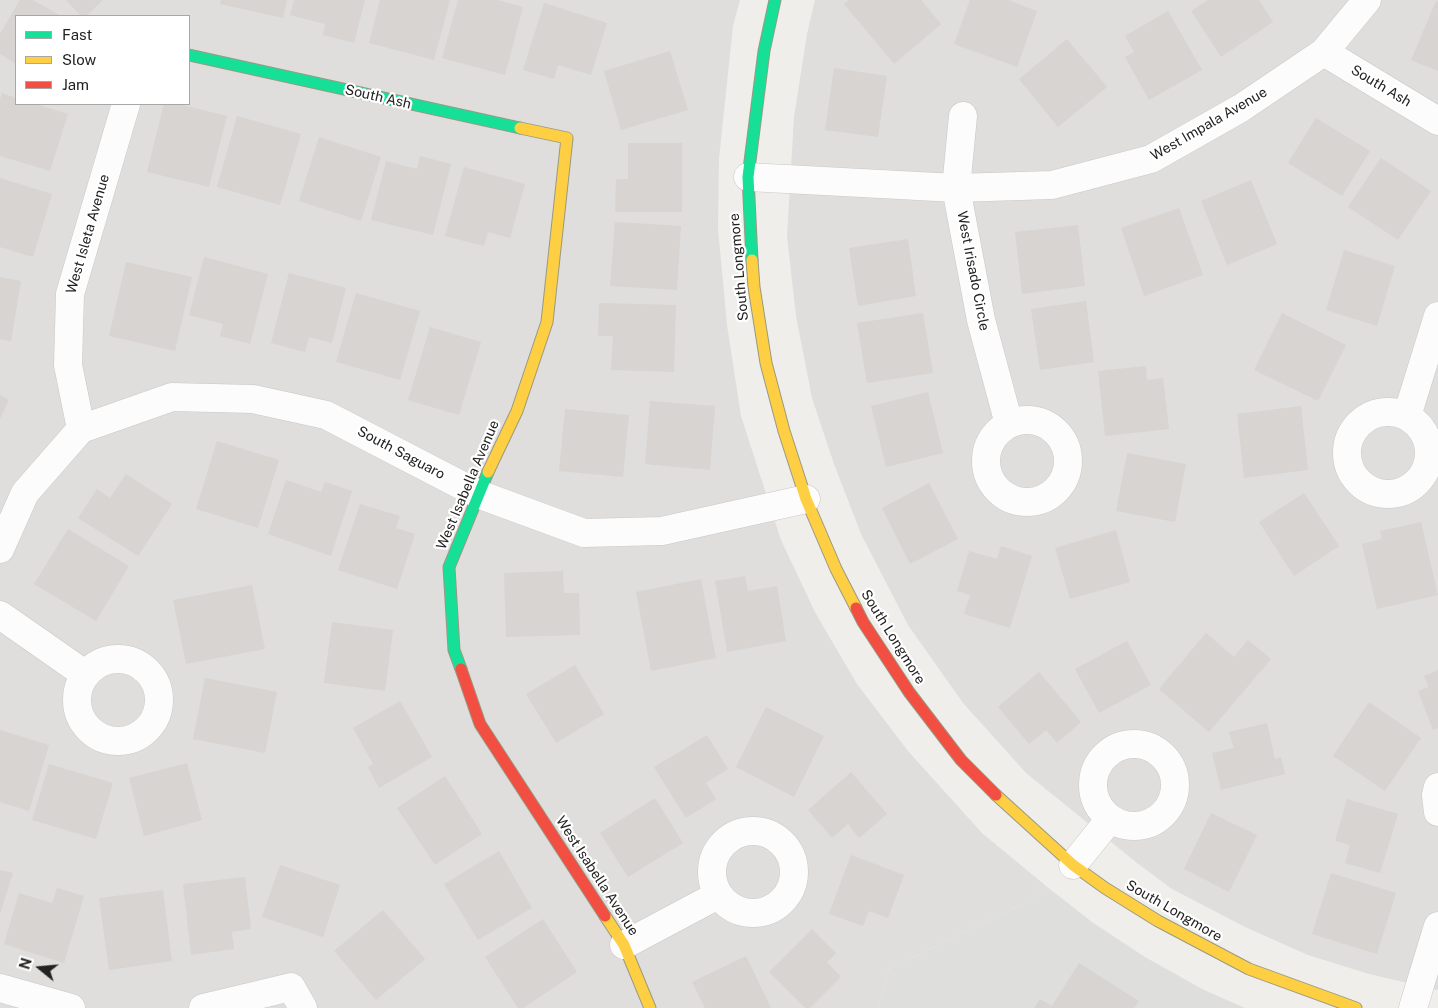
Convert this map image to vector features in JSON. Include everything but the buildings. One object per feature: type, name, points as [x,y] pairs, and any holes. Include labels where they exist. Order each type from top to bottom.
[{"type":"street","name":"South Longmore","points":[[775,0],[764,51],[748,177],[754,287],[766,363],[784,431],[806,499],[836,569],[863,622],[909,692],[961,760],[1011,810],[1073,865],[1105,888],[1151,916],[1234,961],[1290,985],[1356,1008]]},
{"type":"street","name":"West Impala Avenue","points":[[748,177],[956,188],[1052,185],[1151,159],[1241,108],[1324,52],[1367,0]]},
{"type":"street","name":"South Ash","points":[[1324,52],[1438,121]]},
{"type":"street","name":"South Ash","points":[[190,55],[567,138]]},
{"type":"street","name":"West Isleta Avenue","points":[[81,428],[68,365],[70,294],[126,105]]},
{"type":"street","name":"West Irisado Circle","points":[[962,116],[956,188],[981,320],[1009,424]]},
{"type":"street","name":"West Isabella Avenue","points":[[567,138],[547,322],[517,411],[478,494],[449,567],[454,650],[480,724],[624,945],[650,1008]]},
{"type":"street","points":[[1407,416],[1438,316]]},
{"type":"street","name":"South Saguaro","points":[[81,428],[172,397],[253,399],[326,415],[478,494],[584,533],[662,531],[806,499]]},
{"type":"street","points":[[0,548],[26,493],[81,428]]},
{"type":"street","points":[[0,615],[86,674]]},
{"type":"street","points":[[1438,787],[1436,795],[1438,812]]},
{"type":"street","points":[[1073,865],[1110,818]]},
{"type":"street","points":[[624,945],[718,895]]},
{"type":"street","points":[[1413,1008],[1438,926]]},
{"type":"street","points":[[203,1008],[291,987],[303,1008]]},
{"type":"street","points":[[0,988],[71,1008]]},
{"type":"shaded area","points":[[0,0],[740,0],[733,26],[719,159],[718,228],[727,325],[741,416],[781,540],[816,614],[857,684],[908,751],[982,833],[1046,886],[1037,897],[889,969],[878,1008],[0,1008]]},
{"type":"shaded area","points":[[815,0],[1438,0],[1438,990],[1369,974],[1308,955],[1245,927],[1172,889],[1026,773],[963,703],[908,625],[861,534],[834,464],[812,398],[796,316],[787,236],[794,117],[807,34]]},
{"type":"shaded area","points":[[1046,886],[1092,922],[1145,957],[1204,990],[1245,1008],[878,1008],[889,969],[1037,897]]},
{"type":"traffic: fast","points":[[752,260],[748,177],[764,51],[775,0]]},
{"type":"traffic: fast","points":[[190,55],[520,128]]},
{"type":"traffic: fast","points":[[461,669],[454,650],[449,567],[488,472]]},
{"type":"traffic: slow","points":[[488,472],[517,411],[547,322],[567,138],[520,128]]},
{"type":"traffic: slow","points":[[752,260],[754,287],[766,363],[784,431],[806,499],[836,569],[856,608]]},
{"type":"traffic: slow","points":[[996,795],[1073,865],[1105,888],[1158,921],[1249,969],[1356,1008]]},
{"type":"traffic: slow","points":[[605,916],[624,945],[650,1008]]},
{"type":"traffic: jam","points":[[856,608],[863,622],[909,692],[961,760],[996,795]]},
{"type":"traffic: jam","points":[[461,669],[480,724],[605,916]]}]
